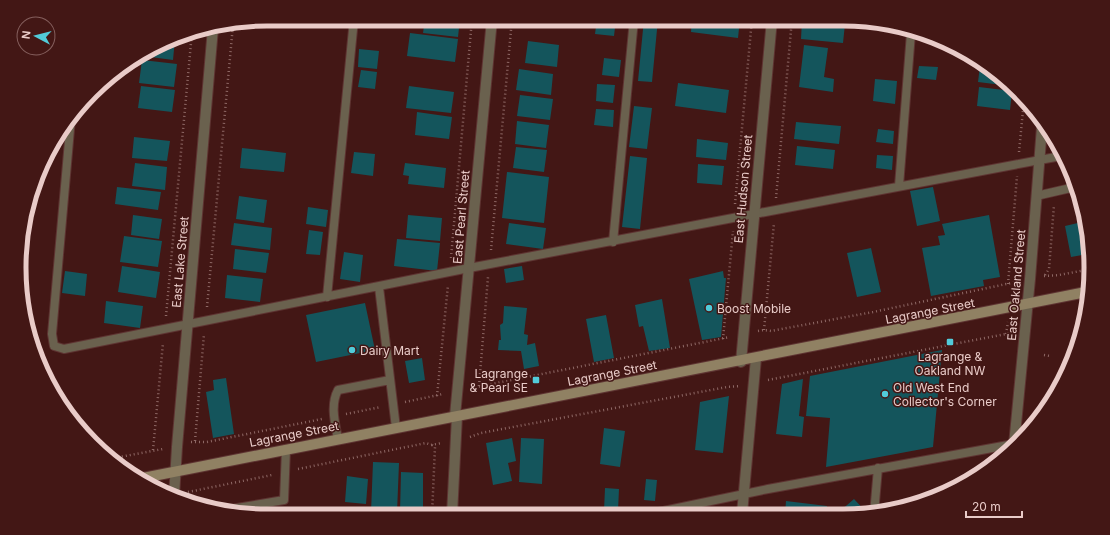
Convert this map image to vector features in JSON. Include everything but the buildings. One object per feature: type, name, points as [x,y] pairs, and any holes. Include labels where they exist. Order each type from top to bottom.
[{"type":"main road","name":"Lagrange Street","points":[[147,477],[456,416],[741,362],[1082,293]]},
{"type":"street","name":"East Pearl Street","points":[[452,509],[456,416],[491,26]]},
{"type":"street","name":"East Hudson Street","points":[[741,362],[771,26]]},
{"type":"street","name":"East Lake Street","points":[[174,491],[176,447],[214,32]]},
{"type":"street","name":"East Oakland Street","points":[[1015,436],[1042,131]]},
{"type":"street","points":[[742,509],[756,358]]},
{"type":"lane","points":[[327,297],[353,26]]},
{"type":"lane","points":[[613,242],[633,26]]},
{"type":"lane","points":[[898,186],[911,36]]},
{"type":"lane","points":[[70,129],[52,334],[54,346],[64,348],[469,268],[613,242],[898,186],[1057,157]]},
{"type":"lane","points":[[1036,196],[1070,188]]},
{"type":"lane","points":[[379,287],[396,428]]},
{"type":"lane","points":[[338,439],[334,417],[334,398],[338,390],[390,380]]},
{"type":"lane","points":[[673,509],[878,468],[1006,446]]},
{"type":"lane","points":[[241,507],[284,500],[286,449]]},
{"type":"lane","points":[[875,507],[878,468]]},
{"type":"path","points":[[118,457],[176,447],[195,441],[207,442],[437,396],[471,26]]},
{"type":"path","points":[[479,386],[511,26]]},
{"type":"path","points":[[723,339],[751,26]]},
{"type":"path","points":[[764,330],[791,26]]},
{"type":"path","points":[[195,441],[233,29]]},
{"type":"path","points":[[153,450],[191,39]]},
{"type":"path","points":[[1008,284],[1023,107]]},
{"type":"path","points":[[1056,192],[1049,269],[1045,276],[1084,270]]},
{"type":"path","points":[[184,494],[426,443],[431,444],[456,440],[489,432],[727,386],[734,388],[1006,334]]},
{"type":"path","points":[[1044,355],[1050,356]]},
{"type":"path","points":[[431,444],[435,447],[432,509]]},
{"type":"place","name":"Boost Mobile","points":[[709,308]]},
{"type":"place","name":"Lagrange & Oakland NW","points":[[950,342]]},
{"type":"place","name":"Dairy Mart","points":[[352,350]]},
{"type":"place","name":"Lagrange & Pearl SE","points":[[536,380]]},
{"type":"place","name":"Old West End Collector's Corner","points":[[885,394]]}]
